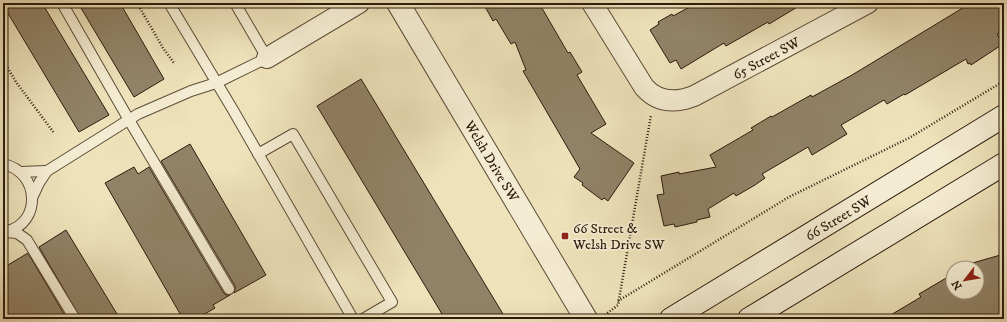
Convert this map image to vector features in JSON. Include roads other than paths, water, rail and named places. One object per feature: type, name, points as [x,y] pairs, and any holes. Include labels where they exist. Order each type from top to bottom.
[{"type":"main road","name":"Welsh Drive SW","points":[[398,3],[586,319]]},
{"type":"main road","name":"66 Street SW","points":[[671,319],[1004,116]]},
{"type":"main road","points":[[750,319],[1004,164]]},
{"type":"street","points":[[268,58],[359,3]]},
{"type":"street","name":"65 Street SW","points":[[592,3],[644,88],[657,98],[676,101],[685,100],[694,96],[868,3]]},
{"type":"lane","points":[[62,3],[229,289]]},
{"type":"lane","points":[[169,3],[233,110],[353,319]]},
{"type":"lane","points":[[32,198],[47,171],[138,114],[191,91],[216,83],[268,58],[235,3]]},
{"type":"lane","points":[[258,154],[294,134],[392,302],[363,319]]},
{"type":"lane","points":[[3,164],[11,166],[20,172],[28,181],[32,192],[32,204],[28,215],[27,240]]},
{"type":"lane","points":[[20,172],[47,171]]},
{"type":"lane","points":[[4,232],[21,224],[28,215]]},
{"type":"lane","points":[[4,232],[17,233],[27,240],[75,319]]},
{"type":"place","name":"66 Street & Welsh Drive SW","points":[[565,236]]}]
